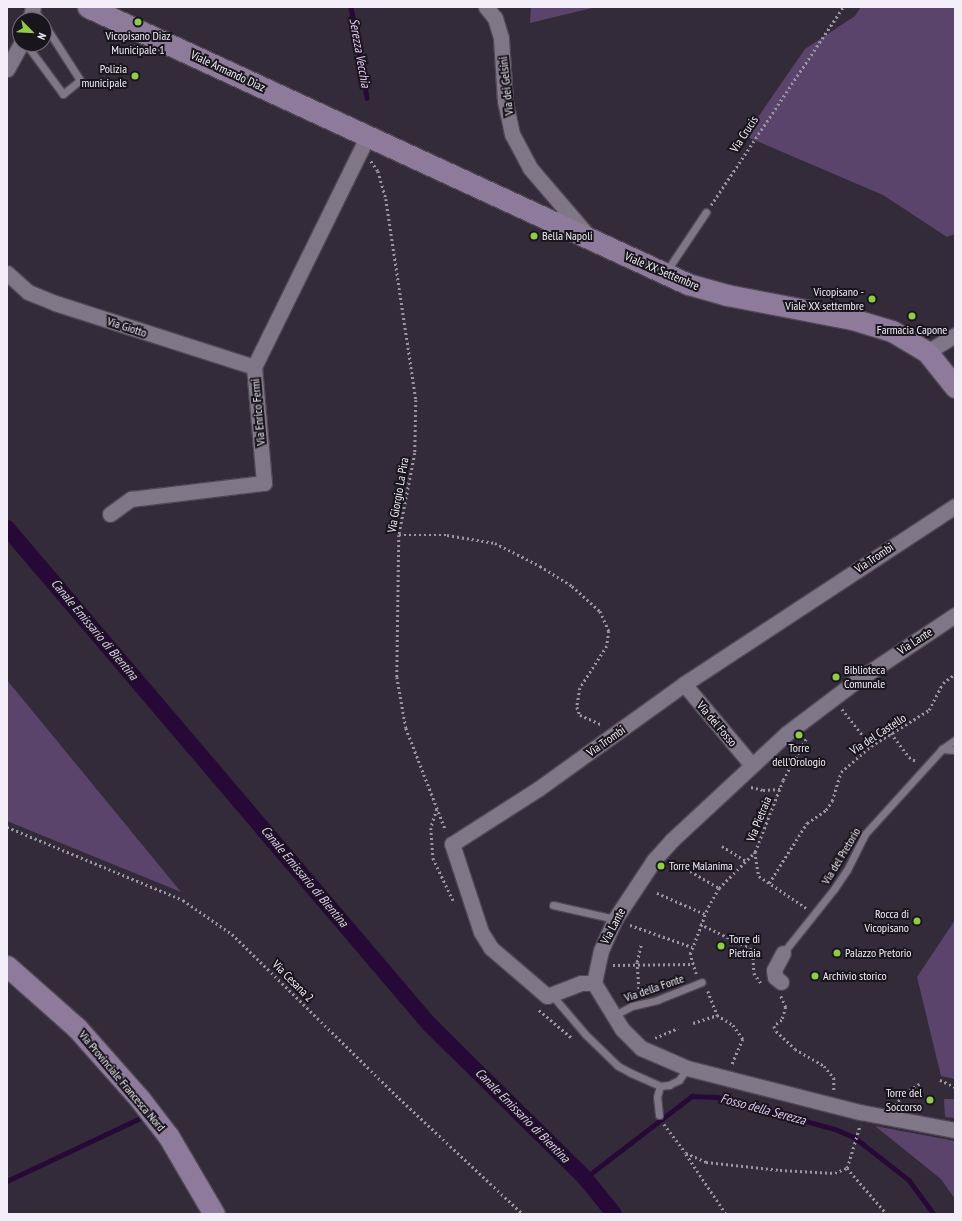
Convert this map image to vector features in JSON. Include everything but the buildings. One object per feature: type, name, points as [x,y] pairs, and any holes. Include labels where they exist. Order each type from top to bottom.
[{"type":"street","name":"Viale Armando Diaz","points":[[88,7],[365,142]]},
{"type":"street","name":"Via dei Gelsini","points":[[486,7],[495,18],[501,38],[505,101],[512,134],[530,168],[590,238]]},
{"type":"street","points":[[7,69],[17,52]]},
{"type":"street","name":"Viale XX Settembre","points":[[365,142],[590,238],[688,284],[727,295],[874,325],[908,339],[927,352],[955,387]]},
{"type":"street","name":"Via Enrico Fermi","points":[[110,514],[131,499],[264,483],[254,367],[365,142]]},
{"type":"street","name":"Via Giotto","points":[[7,273],[28,292],[55,303],[254,367]]},
{"type":"street","points":[[927,352],[955,335]]},
{"type":"street","name":"Via Trombi","points":[[452,844],[619,733],[684,684],[955,506]]},
{"type":"street","name":"Via Lante","points":[[594,983],[598,963],[615,919],[659,853],[751,764],[833,698],[955,615]]},
{"type":"street","name":"Via del Fosso","points":[[684,684],[751,764]]},
{"type":"street","points":[[452,844],[481,932],[491,948],[542,993],[551,994],[581,983],[594,983],[612,1016],[622,1029],[641,1048],[687,1068],[889,1119],[955,1130]]},
{"type":"street","points":[[781,986],[774,977],[774,970],[783,953]]},
{"type":"street","name":"Via Provinciale Francesca Nord","points":[[7,966],[77,1028],[139,1098],[169,1137],[214,1214]]},
{"type":"lane","points":[[32,52],[63,94],[80,80],[52,36]]},
{"type":"lane","points":[[665,274],[706,212]]},
{"type":"lane","name":"Via del Pretorio","points":[[783,953],[834,890],[847,870],[866,834],[941,750],[955,740]]},
{"type":"lane","points":[[941,750],[955,750]]},
{"type":"lane","points":[[553,905],[615,919]]},
{"type":"lane","name":"Via della Fonte","points":[[612,1016],[641,1004],[674,995],[702,982]]},
{"type":"lane","points":[[551,994],[571,1020],[606,1056],[618,1066],[660,1086],[669,1085],[679,1080],[687,1068]]},
{"type":"lane","points":[[659,1115],[656,1097],[660,1086]]},
{"type":"path","name":"Via Crucis","points":[[706,212],[843,7]]},
{"type":"path","name":"Via Giorgio La Pira","points":[[365,142],[378,171],[386,199],[416,400],[415,453],[400,535],[396,649],[401,703],[415,752],[452,844]]},
{"type":"path","points":[[400,535],[447,535],[495,543],[566,582],[600,611],[609,631],[607,646],[580,688],[577,707],[580,715],[619,733]]},
{"type":"path","name":"Via del Castello","points":[[769,883],[807,823],[826,810],[832,801],[841,772],[871,746],[929,710],[942,683],[955,674]]},
{"type":"path","points":[[833,698],[871,746]]},
{"type":"path","points":[[891,733],[913,761],[918,762],[931,753],[941,750]]},
{"type":"path","name":"Via Pietraia","points":[[696,974],[692,964],[692,947],[700,924],[719,888],[755,852],[780,789],[809,734]]},
{"type":"path","points":[[746,784],[763,790],[780,789]]},
{"type":"path","name":"Via Cesana 2","points":[[7,827],[183,900],[232,934],[399,1098],[523,1214]]},
{"type":"path","points":[[722,846],[746,861]]},
{"type":"path","points":[[755,852],[758,874],[798,903]]},
{"type":"path","points":[[676,864],[719,888]]},
{"type":"path","points":[[656,893],[705,914]]},
{"type":"path","points":[[700,924],[750,948]]},
{"type":"path","points":[[630,925],[692,947]]},
{"type":"path","points":[[641,944],[637,965],[641,1004]]},
{"type":"path","points":[[598,963],[637,965],[692,964]]},
{"type":"path","points":[[702,982],[717,1015],[728,1020],[743,1039],[733,1060]]},
{"type":"path","points":[[781,986],[780,995],[786,1007],[782,1020],[774,1026],[776,1031],[791,1046],[829,1071],[834,1078],[834,1090],[839,1107]]},
{"type":"path","points":[[693,1023],[717,1015]]},
{"type":"path","points":[[641,1048],[658,1036],[678,1028]]},
{"type":"path","points":[[940,1080],[955,1087]]},
{"type":"path","points":[[889,1119],[898,1100],[919,1084]]},
{"type":"path","points":[[665,1125],[686,1153],[726,1214]]},
{"type":"path","points":[[686,1153],[706,1162],[780,1170],[835,1173],[847,1168],[854,1151],[859,1130]]},
{"type":"path","points":[[847,1168],[887,1214]]},
{"type":"shaded area","points":[[531,7],[596,7],[530,23]]},
{"type":"shaded area","points":[[861,7],[955,7],[955,234],[947,237],[883,195],[745,136],[805,49],[855,16]]},
{"type":"shaded area","points":[[7,680],[181,892],[7,821]]},
{"type":"shaded area","points":[[955,920],[955,1079],[941,1076],[917,977]]},
{"type":"shaded area","points":[[944,1099],[955,1099],[955,1118],[945,1117]]},
{"type":"shaded area","points":[[875,1126],[955,1141],[955,1199],[941,1179]]},
{"type":"waterway","name":"Serezza Vecchia","points":[[351,7],[367,98]]},
{"type":"waterway","name":"Canale Emissario di Bientina","points":[[7,528],[429,1024],[585,1178],[614,1214]]},
{"type":"waterway","name":"Fosso della Serezza","points":[[585,1178],[692,1096],[717,1097],[835,1129],[854,1137],[909,1180],[934,1214]]},
{"type":"waterway","points":[[7,1181],[140,1118]]},
{"type":"place","name":"Vicopisano Diaz Municipale 1","points":[[138,22]]},
{"type":"place","name":"Polizia municipale","points":[[135,76]]},
{"type":"place","name":"Bella Napoli","points":[[534,236]]},
{"type":"place","name":"Vicopisano - Viale XX settembre","points":[[872,299]]},
{"type":"place","name":"Farmacia Capone","points":[[912,316]]},
{"type":"place","name":"Biblioteca Comunale","points":[[836,677]]},
{"type":"place","name":"Torre dell'Orologio","points":[[799,735]]},
{"type":"place","name":"Torre Malanima","points":[[661,866]]},
{"type":"place","name":"Rocca di Vicopisano","points":[[917,921]]},
{"type":"place","name":"Torre di Pietraia","points":[[721,946]]},
{"type":"place","name":"Palazzo Pretorio","points":[[837,953]]},
{"type":"place","name":"Archivio storico","points":[[815,976]]},
{"type":"place","name":"Torre del Soccorso","points":[[930,1100]]}]
